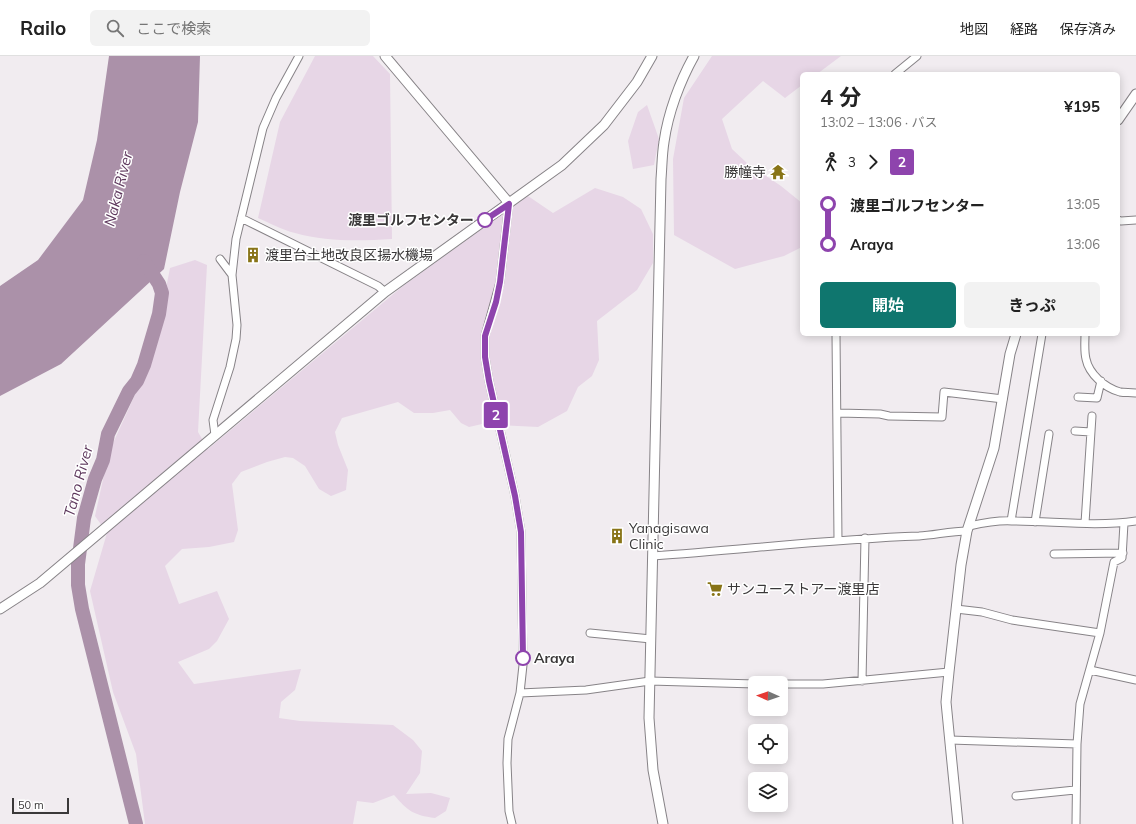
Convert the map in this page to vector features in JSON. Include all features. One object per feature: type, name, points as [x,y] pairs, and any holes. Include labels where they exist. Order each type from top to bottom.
[{"type":"street","points":[[215,435],[213,420],[230,367],[236,339],[237,325],[232,275],[236,239],[263,128],[276,98],[299,56]]},
{"type":"street","points":[[384,56],[509,204],[500,282],[496,302],[485,336],[485,357],[515,496],[521,532],[523,665],[520,693],[508,739],[509,811],[512,824]]},
{"type":"street","points":[[0,609],[40,583],[385,292],[562,165],[604,125],[637,82],[652,56]]},
{"type":"street","points":[[663,824],[656,791],[650,746],[650,681],[661,179],[664,142],[675,100],[694,56]]},
{"type":"street","points":[[897,72],[917,56]]},
{"type":"street","points":[[1120,117],[1136,94]]},
{"type":"street","points":[[241,218],[378,286],[385,292]]},
{"type":"street","points":[[1120,221],[1136,220]]},
{"type":"street","points":[[220,259],[232,275]]},
{"type":"street","points":[[836,336],[838,413],[838,540]]},
{"type":"street","points":[[958,824],[946,702],[961,565],[968,529],[994,448],[1010,354],[1015,336]]},
{"type":"street","points":[[1011,520],[1042,336]]},
{"type":"street","points":[[1086,336],[1086,357],[1088,367],[1109,387],[1120,392],[1136,393]]},
{"type":"street","points":[[1078,397],[1097,398],[1101,381]]},
{"type":"street","points":[[838,413],[942,417],[944,392],[1003,399]]},
{"type":"street","points":[[1085,523],[1092,416]]},
{"type":"street","points":[[1075,431],[1091,432]]},
{"type":"street","points":[[1035,522],[1049,434]]},
{"type":"street","points":[[653,556],[865,538],[928,536],[1011,520],[1085,523],[1124,523],[1136,521]]},
{"type":"street","points":[[1076,824],[1075,790],[1080,704],[1082,692],[1090,670],[1100,633],[1114,562],[1122,558],[1124,523]]},
{"type":"street","points":[[862,681],[865,538]]},
{"type":"street","points":[[1054,554],[1123,553]]},
{"type":"street","points":[[956,609],[982,612],[1012,620],[1100,633]]},
{"type":"street","points":[[590,633],[651,639]]},
{"type":"street","points":[[1090,670],[1136,680]]},
{"type":"street","points":[[788,684],[824,684],[949,672]]},
{"type":"street","points":[[520,693],[586,690],[650,681],[748,684]]},
{"type":"street","points":[[950,740],[1077,744]]},
{"type":"street","points":[[1016,796],[1075,790]]},
{"type":"shaded area","points":[[315,56],[373,56],[390,74],[392,239],[356,240],[319,238],[290,232],[258,218],[280,122]]},
{"type":"shaded area","points":[[712,56],[841,56],[820,72],[800,72],[800,87],[785,98],[763,81],[722,119],[732,149],[748,164],[781,186],[800,201],[800,248],[784,256],[735,269],[674,235],[673,159],[684,98]]},
{"type":"shaded area","points":[[647,105],[659,139],[654,165],[633,169],[628,141],[638,112]]},
{"type":"shaded area","points":[[595,188],[623,197],[641,209],[653,234],[653,263],[637,290],[597,321],[599,360],[592,376],[578,387],[567,411],[538,427],[482,424],[469,427],[461,423],[450,410],[433,413],[414,413],[398,402],[342,418],[335,432],[338,445],[348,470],[346,490],[331,496],[319,489],[305,466],[293,458],[285,457],[241,472],[232,484],[238,530],[234,542],[209,547],[182,549],[165,566],[179,604],[217,591],[229,619],[217,641],[209,649],[178,662],[194,684],[301,669],[295,690],[281,702],[279,718],[300,721],[393,725],[413,740],[422,751],[420,773],[406,794],[431,793],[450,798],[446,811],[435,818],[416,814],[407,809],[394,795],[373,803],[357,801],[353,824],[145,824],[136,754],[113,692],[90,591],[107,533],[95,516],[109,452],[153,355],[170,268],[195,260],[207,265],[198,432],[208,449],[403,286],[528,196],[553,213]]},
{"type":"water","name":"Naka River","points":[[109,56],[200,56],[198,122],[180,192],[164,269],[61,364],[0,396],[0,286],[38,260],[83,200],[97,140]]},
{"type":"waterway","name":"Tano River","points":[[136,824],[82,609],[78,585],[78,564],[84,518],[95,479],[103,460],[108,434],[129,391],[137,381],[144,365],[159,314],[162,293],[159,284],[144,261]]},
{"type":"bus line","name":"2","points":[[485,220],[509,204],[500,282],[496,302],[485,336],[485,357],[504,453],[515,496],[521,532],[523,658]]},
{"type":"place","name":"勝幢寺","points":[[778,172]]},
{"type":"place","name":"渡里ゴルフセンター","points":[[485,220]]},
{"type":"place","name":"渡里台土地改良区揚水機場","points":[[253,255]]},
{"type":"place","name":"Yanagisawa Clinic","points":[[617,536]]},
{"type":"place","name":"サンユーストアー渡里店","points":[[715,589]]},
{"type":"place","name":"Araya","points":[[523,658]]}]
